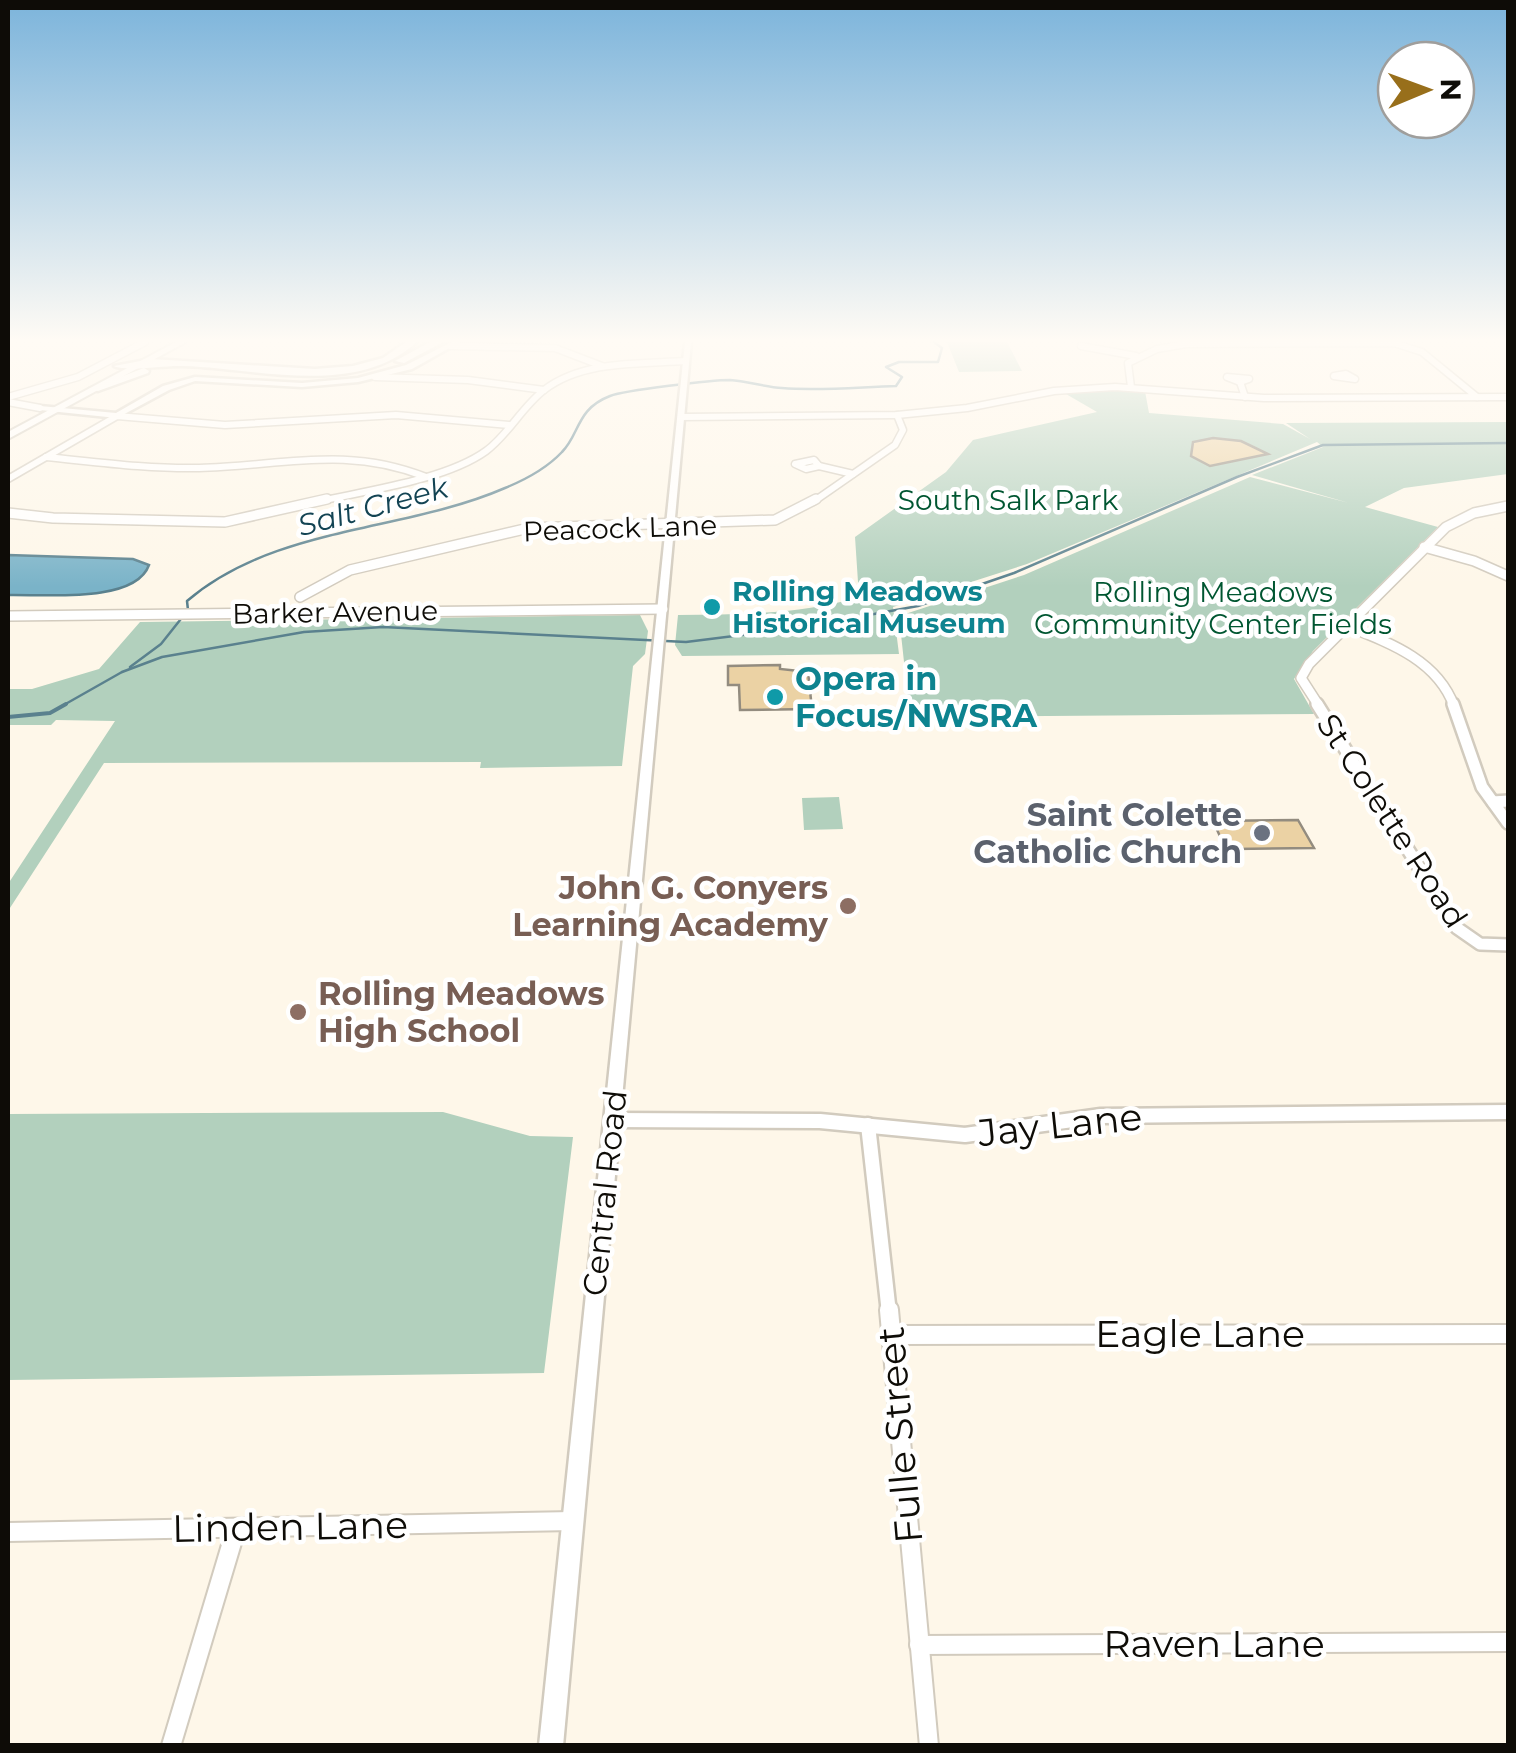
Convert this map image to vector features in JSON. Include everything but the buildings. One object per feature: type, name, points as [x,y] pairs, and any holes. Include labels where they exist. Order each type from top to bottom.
[{"type":"main road","points":[[8,436],[31,424]]},
{"type":"street","points":[[8,480],[103,424]]},
{"type":"street","points":[[201,424],[259,424]]},
{"type":"street","points":[[486,424],[508,426]]},
{"type":"street","points":[[8,513],[53,518],[225,522],[426,477],[485,452],[510,424]]},
{"type":"street","name":"Central Road","points":[[551,1746],[680,424]]},
{"type":"street","name":"Peacock Lane","points":[[300,597],[338,574],[512,532],[570,524],[776,520],[802,509],[899,440],[903,430],[900,424]]},
{"type":"street","points":[[46,456],[196,468],[366,456],[426,477]]},
{"type":"street","points":[[819,466],[853,474]]},
{"type":"street","points":[[1508,506],[1460,519],[1424,546],[1347,626],[1404,650],[1446,685],[1473,766],[1508,822]]},
{"type":"street","points":[[1424,546],[1508,576]]},
{"type":"street","name":"Barker Avenue","points":[[8,616],[663,609]]},
{"type":"street","name":"St Colette Road","points":[[1347,626],[1302,671],[1304,688],[1458,928],[1471,940],[1508,945]]},
{"type":"street","points":[[1492,802],[1508,801]]},
{"type":"street","name":"Jay Lane","points":[[612,1120],[868,1124],[965,1135],[1101,1116],[1508,1112]]},
{"type":"street","name":"Fulle Street","points":[[868,1124],[892,1335],[929,1746]]},
{"type":"street","name":"Eagle Lane","points":[[892,1335],[1508,1334]]},
{"type":"street","name":"Linden Lane","points":[[8,1532],[573,1522]]},
{"type":"street","points":[[172,1746],[236,1529]]},
{"type":"street","name":"Raven Lane","points":[[919,1645],[1508,1642]]},
{"type":"green space","points":[[1045,424],[1281,424],[1310,439],[1287,424],[1508,424],[1508,474],[1404,488],[1365,507],[1438,527],[1313,651],[1294,679],[1314,714],[910,717],[899,616],[1024,575],[1250,477],[1349,503],[1252,475],[1323,447],[1317,442],[1027,564],[893,607],[899,654],[682,656],[675,645],[678,615],[792,610],[859,597],[855,537],[946,472],[973,440]]},
{"type":"green space","points":[[640,615],[648,631],[645,654],[633,666],[622,766],[480,768],[481,762],[104,763],[8,911],[8,884],[115,721],[56,720],[51,725],[8,725],[8,689],[32,689],[99,669],[140,622]]},
{"type":"green space","points":[[839,797],[843,829],[804,830],[802,798]]},
{"type":"green space","points":[[443,1112],[530,1136],[573,1137],[544,1373],[8,1380],[8,1114]]},
{"type":"water","points":[[8,555],[133,559],[149,565],[126,586],[107,591],[8,595]]},
{"type":"waterway","name":"Salt Creek","points":[[130,667],[161,644],[188,610],[187,601],[222,576],[299,544],[425,514],[505,488],[556,458],[579,424]]},
{"type":"waterway","points":[[62,706],[122,672],[162,657],[304,632],[383,627],[686,642],[797,628],[918,606],[1014,573],[1237,477],[1323,445],[1508,443]]},
{"type":"waterway","name":"Salt Creek","points":[[8,717],[50,713],[66,704]]},
{"type":"place","name":"Rolling Meadows Historical Museum","points":[[712,607]]},
{"type":"place","name":"Opera in Focus/NWSRA","points":[[775,697]]},
{"type":"place","name":"Saint Colette Catholic Church","points":[[1262,833]]},
{"type":"place","name":"John G. Conyers Learning Academy","points":[[848,906]]},
{"type":"place","name":"Rolling Meadows High School","points":[[298,1012]]},
{"type":"park label","name":"South Salk Park","points":[[1008,500]]},
{"type":"park label","name":"Rolling Meadows Community Center Fields","points":[[1213,608]]}]
